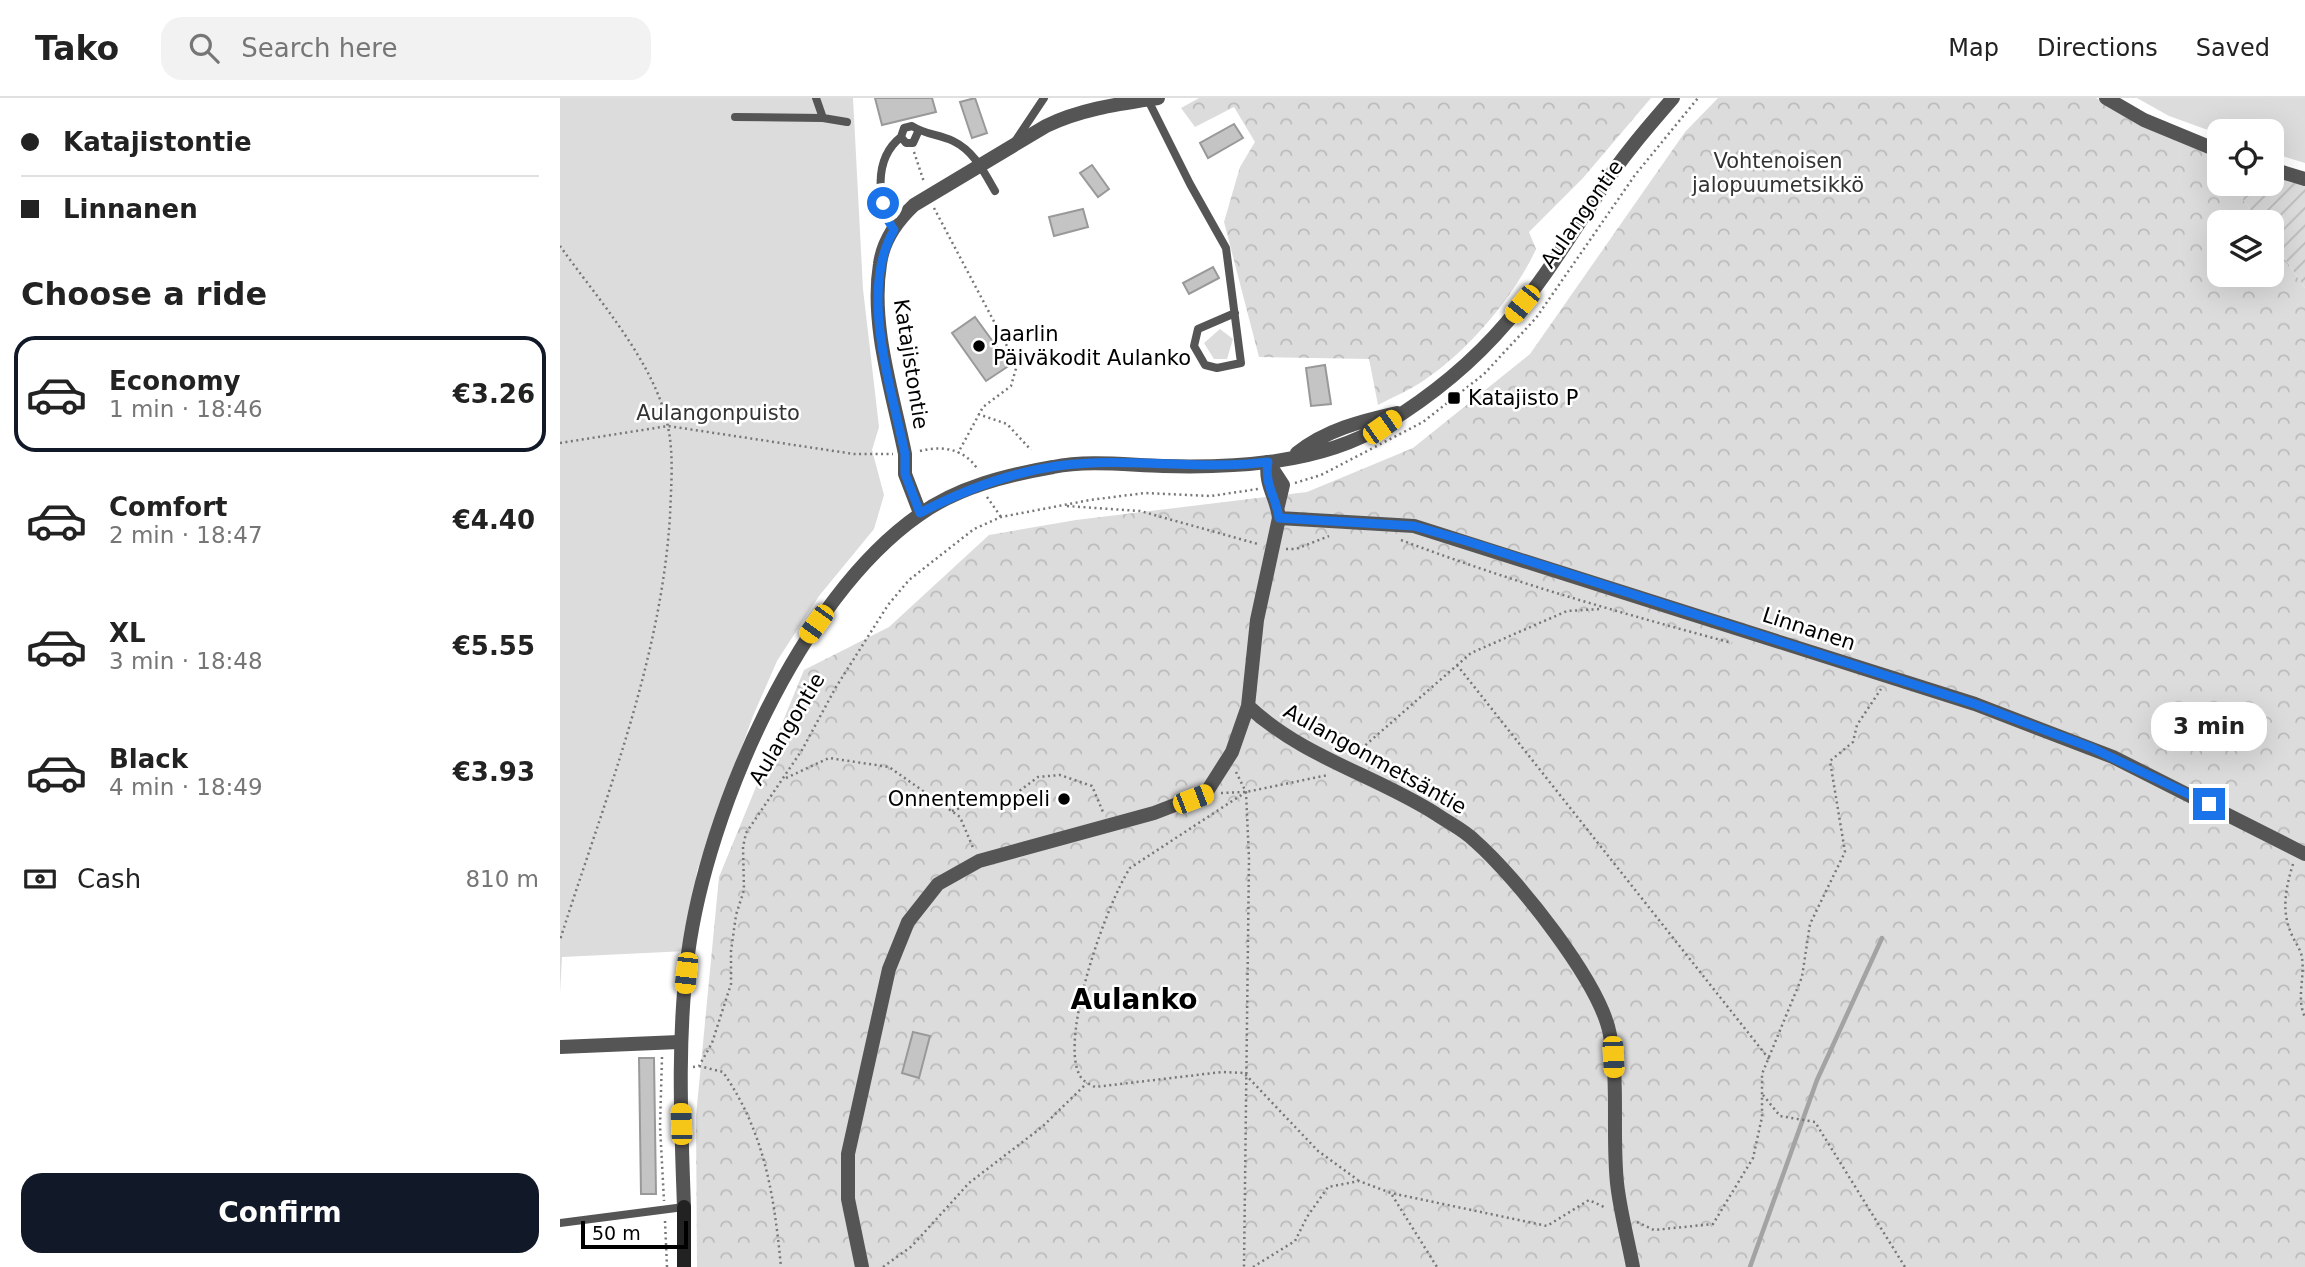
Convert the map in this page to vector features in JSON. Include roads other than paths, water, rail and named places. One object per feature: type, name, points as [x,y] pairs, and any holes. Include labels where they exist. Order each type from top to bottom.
[{"type":"main road","name":"Aulangontie","points":[[684,1207],[684,1267]]},
{"type":"street","name":"Aulangontie","points":[[684,1207],[679,1042],[688,950],[700,896],[732,797],[764,716],[800,647],[848,579],[920,513],[957,494],[1002,477],[1060,466],[1197,467],[1268,462],[1293,456],[1314,439],[1333,431],[1405,411],[1454,375],[1507,323],[1551,265],[1602,187],[1673,98]]},
{"type":"street","points":[[2106,98],[2144,120],[2207,146]]},
{"type":"street","name":"Katajistontie","points":[[920,513],[905,474],[905,454],[877,298],[880,262],[894,230],[901,218],[928,196],[1065,116],[1153,99]]},
{"type":"street","points":[[2284,173],[2305,179]]},
{"type":"street","points":[[862,1267],[848,1199],[848,1154],[889,969],[908,922],[938,884],[979,861],[1154,813],[1206,793],[1229,757],[1248,706],[1257,620],[1278,512],[1275,486],[1268,462]]},
{"type":"street","name":"Linnanen","points":[[1278,512],[1414,526],[1975,704],[2113,757],[2299,857]]},
{"type":"street","name":"Aulangonmetsäntie","points":[[1248,706],[1267,723],[1309,752],[1417,803],[1473,839],[1502,866],[1586,977],[1603,1006],[1610,1034],[1617,1183],[1633,1267]]},
{"type":"street","points":[[560,1047],[679,1042]]},
{"type":"lane","points":[[816,98],[823,118]]},
{"type":"lane","points":[[1012,146],[1044,98]]},
{"type":"lane","points":[[1153,99],[1226,248],[1235,313],[1241,363],[1217,368],[1205,365],[1194,346],[1198,329],[1235,313]]},
{"type":"lane","points":[[734,117],[823,118],[847,122]]},
{"type":"lane","points":[[894,230],[886,217],[881,176],[886,153],[901,137],[902,130],[909,126],[918,132],[953,141],[970,152],[995,191]]},
{"type":"lane","points":[[901,137],[904,142],[911,144],[918,139],[918,132]]},
{"type":"lane","points":[[560,1223],[684,1207]]},
{"type":"waterway","points":[[1750,1267],[1817,1080],[1882,938]]},
{"type":"place","name":"Jaarlin Päiväkodit Aulanko","points":[[979,346]]},
{"type":"place","name":"Katajisto P","points":[[1454,398]]},
{"type":"place","name":"Onnentemppeli","points":[[1064,799]]},
{"type":"district","name":"Aulanko","points":[[1134,999]]},
{"type":"park label","name":"Vohtenoisen jalopuumetsikkö","points":[[1778,173]]},
{"type":"park label","name":"Aulangonpuisto","points":[[718,413]]}]
